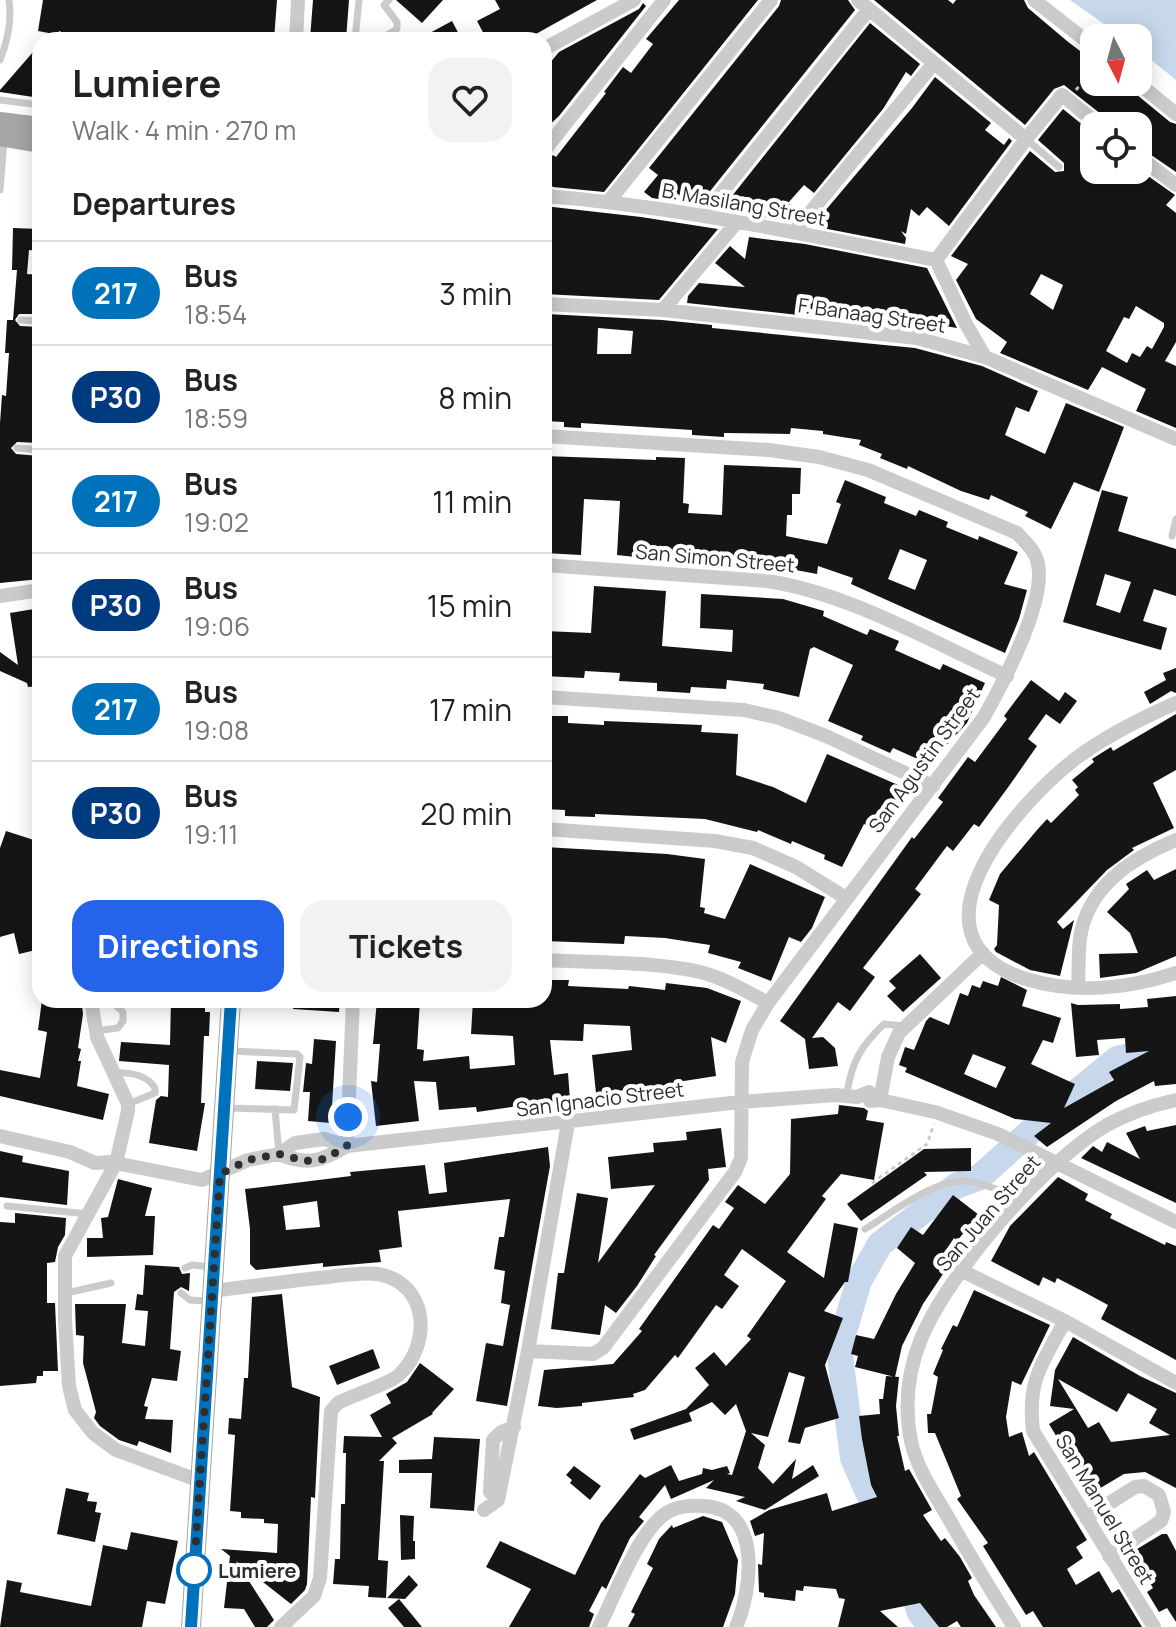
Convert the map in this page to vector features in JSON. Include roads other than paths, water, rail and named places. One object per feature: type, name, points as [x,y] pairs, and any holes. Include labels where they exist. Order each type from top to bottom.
[{"type":"main road","points":[[3,130],[32,128]]},
{"type":"main road","points":[[3,130],[32,140]]},
{"type":"main road","points":[[191,1627],[231,1008]]},
{"type":"street","points":[[296,32],[298,0]]},
{"type":"street","points":[[552,45],[634,0]]},
{"type":"street","points":[[552,141],[664,0]]},
{"type":"street","points":[[609,201],[771,0]]},
{"type":"street","points":[[1034,0],[1080,36]]},
{"type":"street","points":[[703,216],[864,4],[1026,139]]},
{"type":"street","points":[[794,232],[934,63]]},
{"type":"street","points":[[1152,94],[1176,114]]},
{"type":"street","points":[[985,357],[936,260],[1026,139],[1065,97],[1083,112]]},
{"type":"street","points":[[1152,167],[1176,185]]},
{"type":"street","name":"B. Masilang Street","points":[[552,197],[609,201],[703,216],[936,260]]},
{"type":"street","points":[[663,310],[737,222]]},
{"type":"street","name":"F. Banaag Street","points":[[552,304],[663,310],[917,338],[985,357],[1176,439]]},
{"type":"street","name":"San Agustin Street","points":[[528,1351],[593,1354],[603,1348],[735,1172],[741,1158],[742,1062],[752,1030],[768,1003],[984,717],[1007,676],[1028,626],[1039,581],[1038,562],[1017,533],[868,470],[819,457],[769,450],[552,436]]},
{"type":"street","name":"San Simon Street","points":[[552,566],[798,585],[837,598],[1007,676]]},
{"type":"street","points":[[0,596],[32,591]]},
{"type":"street","points":[[552,698],[744,710],[779,718],[826,736],[933,786]]},
{"type":"street","points":[[1176,703],[1078,757],[1049,781],[1003,830],[977,873],[969,907],[971,934],[983,953],[994,964],[1036,982],[1078,988],[1120,986],[1176,973]]},
{"type":"street","points":[[552,830],[715,841],[753,848],[796,867],[846,898]]},
{"type":"street","points":[[1078,988],[1080,939],[1089,908],[1098,893],[1125,866],[1176,840]]},
{"type":"street","points":[[878,1100],[888,1057],[899,1033],[983,953]]},
{"type":"street","points":[[552,960],[700,972],[731,983],[768,1003]]},
{"type":"street","points":[[93,1008],[96,1031],[128,1104],[113,1163],[65,1256],[69,1386],[75,1410],[93,1433],[116,1450],[200,1481]]},
{"type":"street","points":[[347,1146],[353,1008]]},
{"type":"street","name":"San Ignacio Street","points":[[282,1156],[295,1143],[324,1139],[347,1146],[740,1102],[849,1096],[869,1092],[878,1100],[935,1112],[998,1134],[1176,1222]]},
{"type":"street","name":"San Juan Street","points":[[1014,1627],[924,1475],[911,1443],[907,1405],[909,1378],[920,1342],[932,1313],[960,1270],[1059,1162],[1105,1126],[1141,1110],[1176,1100]]},
{"type":"street","points":[[484,1510],[498,1500],[514,1427],[568,1123]]},
{"type":"street","points":[[0,1136],[70,1152],[98,1153],[113,1163],[202,1180],[220,1174]]},
{"type":"street","name":"San Ignacio Street","points":[[220,1174],[248,1160],[282,1156],[305,1161],[325,1159],[347,1146]]},
{"type":"street","points":[[960,1270],[1065,1321],[1176,1383]]},
{"type":"street","points":[[212,1296],[378,1274],[401,1283],[417,1302],[421,1325],[416,1352],[398,1376],[360,1391],[338,1403],[331,1411],[320,1578],[314,1596],[281,1627]]},
{"type":"street","name":"San Manuel Street","points":[[1065,1321],[1033,1381],[1033,1431],[1154,1627]]},
{"type":"street","points":[[1086,1518],[1135,1487],[1144,1486],[1159,1495],[1164,1512],[1161,1521],[1109,1556]]},
{"type":"street","points":[[599,1627],[645,1534],[668,1512],[696,1505],[712,1506],[729,1515],[748,1549],[749,1578],[743,1610],[736,1627]]},
{"type":"lane","points":[[0,60],[8,38],[9,0]]},
{"type":"lane","points":[[356,32],[359,0]]},
{"type":"lane","points":[[384,2],[397,22],[397,29],[392,32]]},
{"type":"lane","points":[[0,100],[32,104]]},
{"type":"lane","points":[[0,190],[3,130]]},
{"type":"lane","points":[[1026,139],[1059,167]]},
{"type":"lane","points":[[21,320],[32,321]]},
{"type":"lane","points":[[17,448],[32,449]]},
{"type":"lane","points":[[1172,536],[1176,519]]},
{"type":"lane","points":[[96,1031],[118,1028],[123,1021],[123,1012],[119,1008]]},
{"type":"lane","points":[[849,1096],[849,1079],[864,1043],[884,1024],[907,1026]]},
{"type":"lane","points":[[225,1107],[295,1109],[299,1056],[228,1051]]},
{"type":"lane","points":[[113,1073],[146,1079],[155,1088],[151,1097],[128,1104]]},
{"type":"lane","points":[[275,1109],[282,1156]]},
{"type":"lane","points":[[865,1229],[947,1183],[977,1183],[1022,1199]]},
{"type":"lane","points":[[7,1206],[88,1214]]},
{"type":"lane","points":[[185,1268],[192,1265],[213,1267]]},
{"type":"lane","points":[[65,1293],[111,1283]]},
{"type":"lane","points":[[181,1293],[190,1300],[212,1296]]},
{"type":"water","points":[[1070,0],[1176,0],[1176,80],[1152,60],[1152,24],[1104,24]]},
{"type":"waterway","points":[[885,1531],[853,1458],[839,1348],[859,1281],[880,1244],[956,1186],[980,1177],[1117,1059],[1176,1046]]},
{"type":"waterway","points":[[907,1573],[920,1613],[931,1627]]},
{"type":"place","name":"Lumiere","points":[[194,1570]]}]
